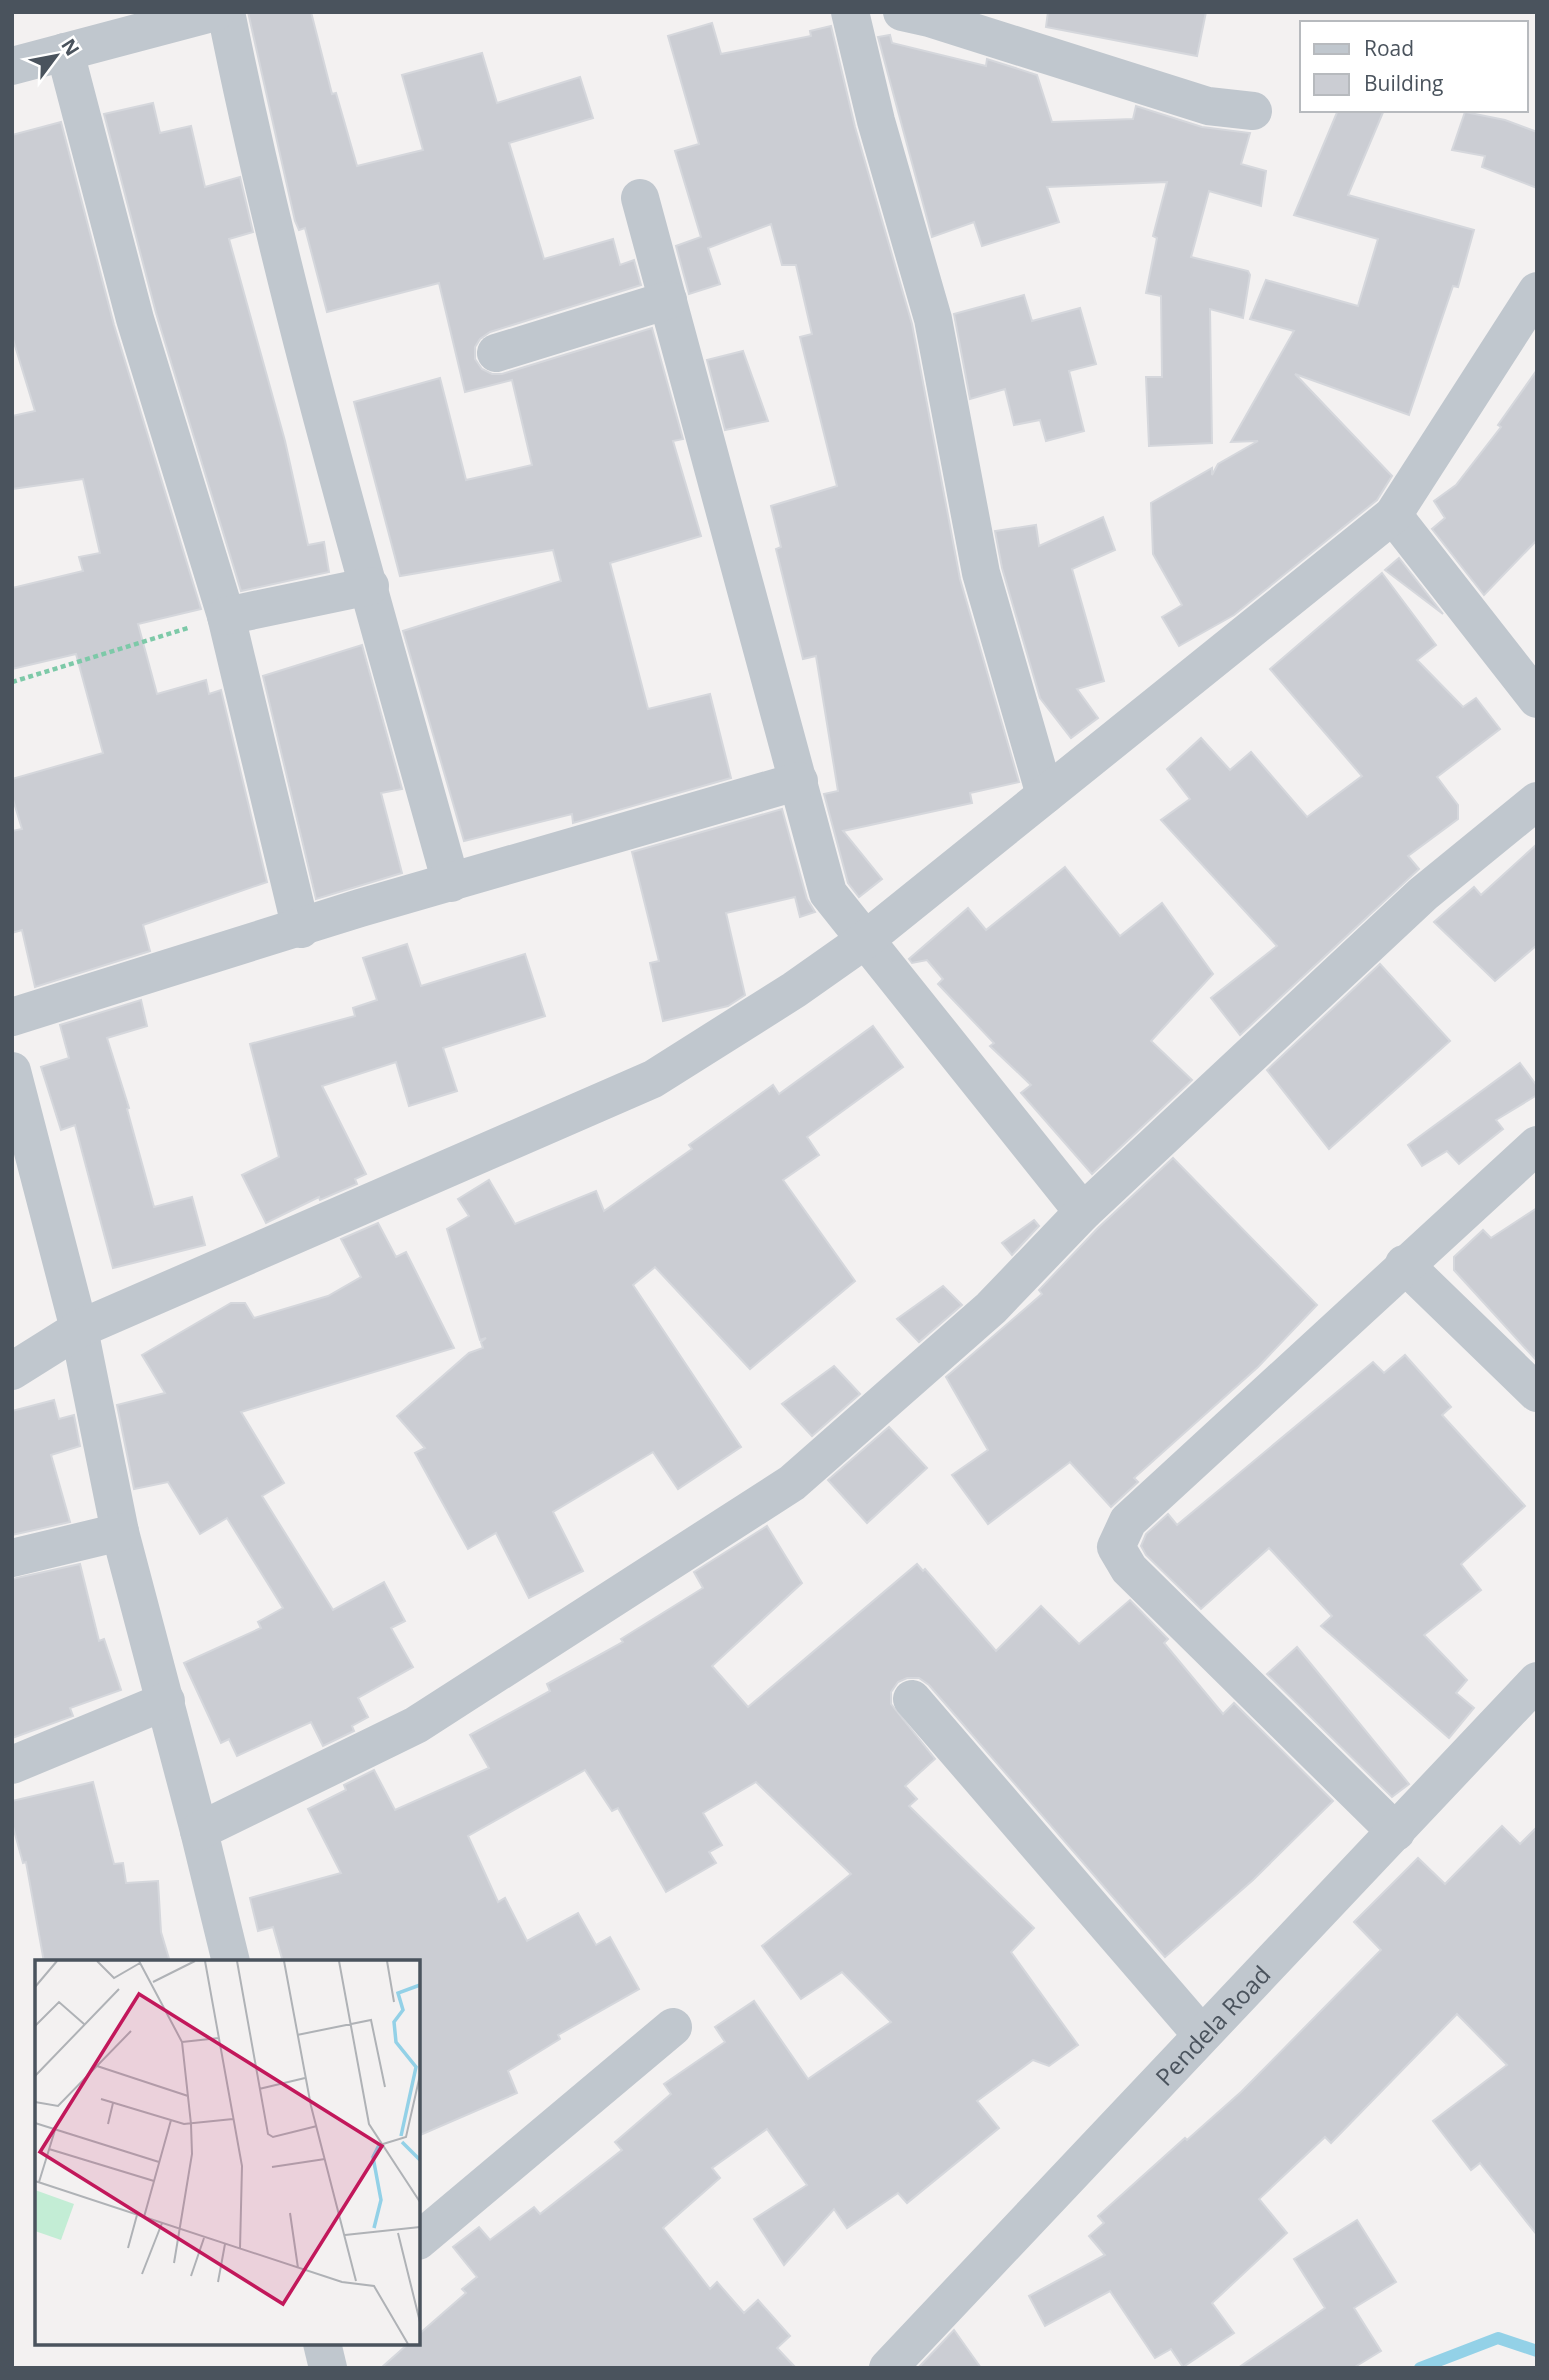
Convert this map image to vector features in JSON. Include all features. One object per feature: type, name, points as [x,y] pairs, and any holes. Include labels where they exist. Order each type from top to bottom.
[{"type":"street","points":[[12,66],[216,12]]},
{"type":"street","points":[[226,12],[248,119],[324,421],[451,883]]},
{"type":"street","points":[[850,12],[876,121],[933,319],[981,572],[1045,794]]},
{"type":"street","points":[[902,12],[1208,106],[1254,111]]},
{"type":"street","points":[[65,52],[135,319],[226,616],[301,929]]},
{"type":"street","points":[[640,198],[828,893],[1083,1212]]},
{"type":"street","points":[[12,1371],[79,1329],[653,1079],[794,990],[865,940],[1393,515],[1537,291]]},
{"type":"street","points":[[496,353],[668,300]]},
{"type":"street","points":[[1393,515],[1537,699]]},
{"type":"street","points":[[226,616],[370,586]]},
{"type":"street","points":[[12,1017],[451,883],[799,781]]},
{"type":"street","points":[[200,1831],[416,1725],[792,1483],[991,1308],[1083,1212],[1423,894],[1537,801]]},
{"type":"street","points":[[12,1071],[24,1169],[79,1329],[120,1532],[200,1831],[231,1960]]},
{"type":"street","points":[[1396,1832],[1129,1569],[1116,1548],[1128,1521],[1404,1264],[1537,1145]]},
{"type":"street","points":[[1404,1264],[1537,1393]]},
{"type":"street","points":[[12,1558],[120,1532]]},
{"type":"street","name":"Pendela Road","points":[[888,2368],[1200,2034],[1396,1832],[1537,1681]]},
{"type":"street","points":[[912,1699],[1200,2034]]},
{"type":"street","points":[[12,1765],[166,1701]]},
{"type":"street","points":[[420,2239],[673,2027]]},
{"type":"street","points":[[322,2345],[328,2368]]},
{"type":"path","points":[[12,682],[226,616]]},
{"type":"building","points":[[248,12],[311,12],[332,94],[336,93],[357,166],[423,150],[402,75],[482,53],[497,103],[580,77],[593,118],[509,143],[544,259],[613,239],[620,265],[634,260],[641,285],[490,332],[480,339],[475,347],[475,359],[482,369],[492,374],[502,374],[652,328],[683,439],[673,441],[701,536],[610,563],[648,709],[710,694],[731,778],[573,823],[572,814],[464,841],[403,631],[561,581],[553,550],[400,576],[354,402],[440,378],[466,480],[532,465],[512,380],[465,392],[439,283],[327,312],[305,228],[299,230],[295,221]]},
{"type":"building","points":[[1048,12],[1206,12],[1197,56],[1046,27]]},
{"type":"building","points":[[712,23],[721,54],[811,36],[810,31],[831,26],[855,127],[912,324],[960,579],[1019,782],[970,793],[972,803],[843,831],[882,879],[859,897],[848,883],[824,794],[838,791],[816,656],[803,659],[776,549],[781,547],[771,506],[837,486],[800,337],[812,334],[796,265],[782,265],[771,224],[708,248],[720,284],[689,294],[676,246],[701,237],[675,151],[699,144],[668,36]]},
{"type":"building","points":[[890,35],[892,43],[986,66],[987,59],[1037,75],[1052,122],[1133,119],[1136,106],[1202,127],[1250,133],[1241,164],[1266,171],[1261,206],[1209,191],[1191,257],[1248,271],[1250,275],[1243,318],[1210,309],[1212,443],[1149,446],[1146,377],[1162,377],[1161,296],[1146,293],[1157,238],[1153,236],[1167,182],[1047,187],[1059,222],[982,246],[974,222],[932,237],[878,37]]},
{"type":"building","points":[[153,103],[160,133],[191,126],[205,187],[240,177],[253,232],[229,239],[285,441],[308,545],[324,542],[329,572],[241,591],[156,313],[104,114]]},
{"type":"building","points":[[1337,112],[1383,112],[1348,195],[1474,230],[1458,287],[1453,286],[1409,415],[1295,374],[1392,476],[1377,500],[1234,615],[1179,646],[1162,617],[1182,605],[1153,554],[1151,503],[1212,468],[1212,475],[1218,464],[1258,441],[1231,442],[1294,331],[1250,319],[1266,280],[1358,306],[1378,239],[1294,215]]},
{"type":"building","points":[[1465,112],[1505,120],[1537,132],[1537,188],[1482,167],[1485,156],[1452,150]]},
{"type":"building","points":[[61,122],[114,325],[201,609],[138,624],[157,694],[206,680],[209,694],[221,690],[267,882],[143,925],[150,951],[35,987],[22,930],[12,933],[12,831],[22,829],[12,796],[12,779],[103,753],[76,654],[12,669],[12,588],[83,571],[79,557],[100,553],[83,479],[12,489],[12,416],[35,411],[12,336],[12,135]]},
{"type":"building","points":[[1024,295],[1032,321],[1080,308],[1096,364],[1069,371],[1084,431],[1046,441],[1040,420],[1014,425],[1005,389],[970,399],[954,314]]},
{"type":"building","points":[[743,351],[768,421],[725,430],[707,360]]},
{"type":"building","points":[[1537,370],[1537,540],[1484,595],[1432,529],[1445,518],[1434,501],[1456,485],[1501,427],[1498,425]]},
{"type":"building","points":[[1103,517],[1115,550],[1072,569],[1104,681],[1077,689],[1098,718],[1071,738],[1040,698],[1002,568],[995,531],[1036,525],[1039,546]]},
{"type":"building","points":[[1399,558],[1443,614],[1385,570]]},
{"type":"building","points":[[1382,573],[1436,645],[1417,660],[1463,707],[1476,698],[1500,729],[1437,777],[1458,805],[1458,819],[1408,856],[1419,869],[1240,1035],[1211,998],[1277,946],[1161,820],[1190,799],[1167,769],[1201,738],[1230,770],[1251,752],[1307,817],[1362,776],[1270,669]]},
{"type":"building","points":[[362,645],[402,789],[381,793],[402,873],[316,899],[263,676]]},
{"type":"building","points":[[782,809],[807,899],[815,912],[800,917],[795,897],[726,913],[745,995],[728,1006],[663,1021],[650,963],[659,961],[632,852]]},
{"type":"building","points":[[1537,844],[1537,945],[1495,981],[1434,922],[1474,887],[1481,895]]},
{"type":"building","points":[[1065,867],[1120,936],[1162,903],[1213,974],[1151,1041],[1192,1080],[1092,1174],[1021,1093],[1031,1085],[990,1046],[994,1043],[938,984],[943,979],[927,960],[912,963],[909,959],[968,908],[986,930]]},
{"type":"building","points":[[407,944],[421,986],[525,954],[545,1016],[443,1048],[457,1091],[409,1106],[396,1062],[322,1086],[366,1174],[355,1179],[357,1184],[320,1200],[319,1197],[266,1223],[242,1175],[279,1157],[250,1044],[355,1016],[353,1008],[377,1000],[363,958]]},
{"type":"building","points":[[1380,964],[1450,1041],[1329,1149],[1267,1070]]},
{"type":"building","points":[[141,1000],[147,1026],[107,1038],[129,1108],[127,1109],[154,1207],[192,1197],[205,1245],[113,1268],[75,1125],[61,1130],[41,1067],[69,1058],[60,1025]]},
{"type":"building","points":[[873,1026],[903,1067],[807,1137],[819,1155],[783,1180],[855,1281],[750,1369],[655,1267],[633,1285],[741,1447],[678,1489],[653,1452],[553,1512],[583,1571],[529,1598],[496,1533],[468,1549],[415,1453],[425,1448],[397,1416],[469,1353],[483,1348],[481,1342],[486,1338],[480,1340],[447,1229],[469,1216],[458,1199],[489,1180],[515,1224],[596,1191],[604,1211],[692,1149],[689,1145],[773,1085],[779,1094]]},
{"type":"building","points":[[1520,1063],[1537,1086],[1537,1095],[1496,1120],[1503,1129],[1459,1164],[1447,1151],[1422,1166],[1408,1145]]},
{"type":"building","points":[[1173,1158],[1317,1305],[1258,1367],[1134,1478],[1138,1482],[1111,1507],[1070,1462],[988,1524],[952,1475],[988,1450],[946,1377],[1042,1294],[1039,1290],[1098,1228]]},
{"type":"building","points":[[1537,1208],[1537,1361],[1454,1270],[1454,1257],[1483,1230],[1491,1238]]},
{"type":"building","points":[[1034,1220],[1039,1226],[1012,1255],[1002,1243]]},
{"type":"building","points":[[378,1223],[396,1257],[406,1252],[454,1348],[241,1412],[284,1483],[262,1496],[333,1610],[384,1582],[405,1621],[391,1628],[413,1667],[358,1698],[368,1717],[352,1726],[354,1731],[323,1746],[311,1722],[237,1756],[229,1739],[221,1743],[184,1663],[261,1628],[258,1622],[283,1608],[227,1518],[200,1534],[168,1482],[134,1489],[117,1405],[165,1393],[142,1355],[231,1303],[245,1303],[254,1318],[328,1296],[361,1277],[341,1239]]},
{"type":"building","points":[[943,1286],[962,1305],[919,1342],[897,1319]]},
{"type":"building","points":[[1405,1355],[1451,1407],[1442,1415],[1525,1506],[1461,1564],[1481,1590],[1424,1635],[1467,1680],[1456,1693],[1474,1708],[1449,1738],[1321,1626],[1332,1616],[1269,1548],[1201,1609],[1146,1555],[1141,1546],[1146,1534],[1168,1514],[1177,1525],[1373,1362],[1384,1373]]},
{"type":"building","points":[[834,1366],[860,1394],[812,1436],[782,1404]]},
{"type":"building","points":[[54,1400],[59,1419],[74,1415],[80,1446],[51,1455],[70,1522],[12,1535],[12,1411]]},
{"type":"building","points":[[889,1427],[927,1468],[867,1523],[828,1480]]},
{"type":"building","points":[[767,1526],[802,1583],[712,1666],[748,1707],[917,1564],[923,1571],[925,1569],[996,1651],[1041,1606],[1079,1644],[1130,1600],[1168,1639],[1164,1643],[1223,1714],[1234,1703],[1333,1801],[1253,1880],[1165,1957],[929,1685],[919,1678],[907,1678],[898,1682],[891,1692],[891,1704],[935,1759],[905,1786],[917,1799],[909,1806],[1034,1928],[1011,1952],[1078,2045],[1049,2066],[1033,2060],[977,2101],[999,2128],[907,2203],[898,2193],[847,2228],[834,2209],[784,2265],[754,2219],[807,2185],[767,2129],[712,2168],[720,2178],[663,2228],[710,2289],[717,2282],[744,2313],[758,2300],[790,2336],[777,2348],[796,2368],[381,2368],[407,2345],[420,2345],[420,2333],[466,2293],[462,2289],[477,2277],[453,2247],[479,2227],[490,2240],[534,2207],[540,2214],[622,2150],[615,2142],[671,2094],[664,2084],[725,2042],[715,2027],[754,2001],[808,2079],[891,2022],[842,1972],[801,1999],[762,1946],[851,1874],[756,1782],[703,1813],[722,1845],[709,1852],[716,1863],[666,1892],[618,1808],[612,1811],[585,1770],[468,1836],[498,1902],[505,1898],[527,1941],[578,1913],[596,1945],[610,1937],[639,1989],[558,2035],[560,2039],[508,2071],[517,2093],[420,2135],[420,1960],[282,1960],[273,1927],[258,1931],[250,1898],[341,1873],[308,1809],[346,1790],[344,1785],[374,1770],[395,1810],[489,1768],[470,1735],[550,1691],[547,1684],[623,1642],[621,1639],[703,1588],[694,1572]]},
{"type":"building","points":[[80,1564],[99,1641],[104,1639],[121,1690],[70,1708],[73,1716],[12,1738],[12,1579]]},
{"type":"building","points":[[1297,1647],[1409,1784],[1392,1797],[1267,1674]]},
{"type":"building","points":[[93,1782],[114,1864],[123,1863],[126,1883],[158,1881],[161,1932],[169,1960],[44,1960],[26,1862],[23,1863],[12,1823],[12,1801]]},
{"type":"building","points":[[1502,1826],[1520,1844],[1537,1827],[1537,2235],[1480,2163],[1471,2170],[1433,2121],[1507,2065],[1457,2014],[1331,2143],[1325,2137],[1259,2199],[1287,2233],[1212,2303],[1234,2333],[1183,2367],[1171,2349],[1155,2358],[1110,2291],[1045,2326],[1029,2296],[1105,2255],[1089,2236],[1104,2223],[1098,2216],[1241,2092],[1381,1950],[1354,1922],[1418,1858],[1445,1884]]},
{"type":"building","points":[[1357,2220],[1396,2282],[1354,2308],[1381,2351],[1353,2368],[1238,2368],[1325,2308],[1294,2259]]},
{"type":"building","points":[[954,2330],[981,2368],[918,2368]]},
{"type":"waterway","points":[[1420,2368],[1498,2338],[1537,2351]]}]
